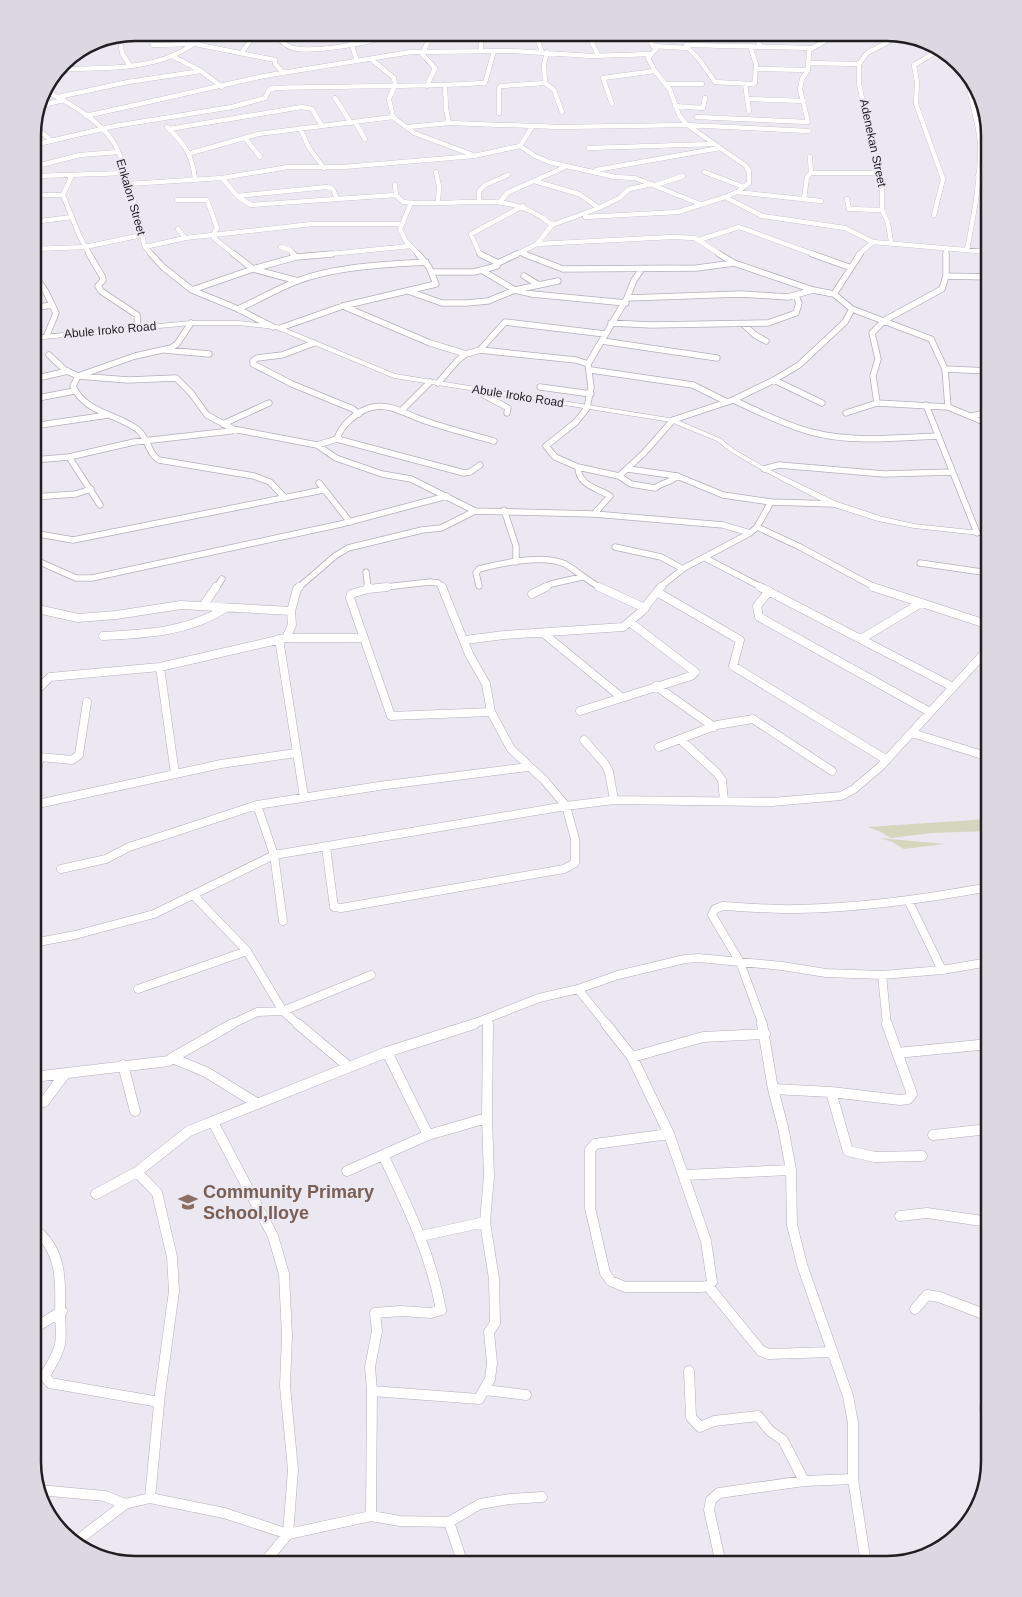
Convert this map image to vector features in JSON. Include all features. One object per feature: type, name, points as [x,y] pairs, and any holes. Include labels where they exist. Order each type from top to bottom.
[{"type":"street","points":[[69,69],[130,64],[172,56],[199,41]]},
{"type":"street","points":[[242,52],[250,41]]},
{"type":"street","points":[[281,41],[295,48],[368,41]]},
{"type":"street","points":[[350,41],[357,61]]},
{"type":"street","points":[[427,86],[435,68],[422,54],[428,41]]},
{"type":"street","points":[[481,41],[481,51]]},
{"type":"street","points":[[539,41],[544,52],[545,83]]},
{"type":"street","points":[[592,41],[598,55]]},
{"type":"street","points":[[580,217],[678,212],[736,192],[749,183],[750,178],[746,166],[687,125],[680,117],[674,106],[673,95],[666,84],[656,75],[649,61],[648,58],[656,49],[652,46],[651,41]]},
{"type":"street","points":[[758,41],[761,46]]},
{"type":"street","points":[[810,138],[800,84],[808,70],[808,54],[821,41]]},
{"type":"street","points":[[808,63],[859,64],[866,53],[889,41]]},
{"type":"street","points":[[153,45],[195,44],[242,52],[275,60],[275,64],[284,73]]},
{"type":"street","points":[[686,45],[812,48]]},
{"type":"street","points":[[121,46],[122,53],[130,64]]},
{"type":"street","points":[[654,46],[688,48],[699,59],[714,82],[745,84],[755,83],[757,69],[757,60],[750,46]]},
{"type":"street","points":[[41,143],[132,123],[159,120],[262,99],[265,98],[269,90],[275,88],[427,86],[485,83],[494,51]]},
{"type":"street","points":[[86,116],[175,95],[284,73],[423,52],[544,52],[587,56],[651,54]]},
{"type":"street","points":[[931,53],[914,65],[913,68],[917,82],[916,104],[943,179],[936,197],[934,215]]},
{"type":"street","points":[[172,56],[201,71],[222,87]]},
{"type":"street","points":[[371,59],[392,74],[395,86],[389,100],[393,117]]},
{"type":"street","name":"Adenekan Street","points":[[859,64],[859,84],[875,159],[884,190],[882,210],[888,223],[891,242]]},
{"type":"street","points":[[757,69],[808,70]]},
{"type":"street","points":[[58,97],[128,82],[201,71]]},
{"type":"street","points":[[612,104],[604,78],[655,71]]},
{"type":"street","points":[[499,113],[499,88],[545,83],[554,90],[562,112]]},
{"type":"street","points":[[666,84],[702,84]]},
{"type":"street","points":[[745,84],[749,111]]},
{"type":"street","points":[[445,85],[446,109],[449,123]]},
{"type":"street","points":[[967,250],[978,175],[978,126],[968,88]]},
{"type":"street","name":"Enkalon Street","points":[[51,94],[64,100],[86,116],[104,130],[113,141],[126,173],[146,247],[171,275],[192,290],[277,327]]},
{"type":"street","points":[[335,98],[365,139]]},
{"type":"street","points":[[674,106],[703,108],[705,98]]},
{"type":"street","points":[[747,99],[804,101]]},
{"type":"street","points":[[46,104],[64,100]]},
{"type":"street","points":[[169,129],[307,107],[312,109],[322,126]]},
{"type":"street","points":[[191,153],[246,139],[258,134],[393,117],[414,133],[447,144],[474,156]]},
{"type":"street","points":[[696,117],[808,122]]},
{"type":"street","points":[[159,120],[182,140],[191,153],[195,180]]},
{"type":"street","points":[[408,127],[449,123],[532,127],[687,125],[809,131]]},
{"type":"street","points":[[128,184],[222,178],[288,168],[324,168],[474,156],[520,146],[532,127]]},
{"type":"street","points":[[300,128],[309,148],[324,168]]},
{"type":"street","points":[[41,132],[52,141]]},
{"type":"street","points":[[246,139],[260,157]]},
{"type":"street","points":[[589,148],[713,144]]},
{"type":"street","points":[[520,146],[534,156],[566,166],[595,171],[615,178],[630,177],[700,204]]},
{"type":"street","points":[[595,171],[720,148]]},
{"type":"street","points":[[41,165],[80,155],[118,152]]},
{"type":"street","points":[[804,199],[807,177],[811,173],[810,157]]},
{"type":"street","points":[[500,202],[507,193],[566,166]]},
{"type":"street","points":[[436,172],[439,186],[438,202]]},
{"type":"street","points":[[704,172],[744,187]]},
{"type":"street","points":[[41,176],[126,173]]},
{"type":"street","points":[[811,173],[880,173]]},
{"type":"street","points":[[72,174],[63,195],[85,246],[103,280],[98,286],[101,291],[137,315],[138,327]]},
{"type":"street","points":[[479,202],[479,191],[485,185],[508,175]]},
{"type":"street","points":[[433,272],[483,271],[493,268],[498,263],[522,253],[537,244],[552,225],[580,217],[600,208],[619,198],[629,189],[654,185],[683,176]]},
{"type":"street","points":[[222,178],[237,196],[250,205],[396,195]]},
{"type":"street","points":[[534,181],[579,194],[600,208]]},
{"type":"street","points":[[394,185],[396,195],[400,200],[411,203],[500,202],[522,206],[538,213],[552,225]]},
{"type":"street","points":[[237,196],[327,187],[333,189],[338,199]]},
{"type":"street","points":[[736,192],[821,201]]},
{"type":"street","points":[[41,195],[63,195]]},
{"type":"street","points":[[725,196],[762,216],[845,228],[873,242],[891,242],[981,251]]},
{"type":"street","points":[[847,199],[849,209],[882,210]]},
{"type":"street","points":[[177,200],[207,200],[217,228],[213,235]]},
{"type":"street","points":[[277,327],[343,306],[436,284],[433,272],[426,262],[404,241],[400,234],[400,224],[411,203]]},
{"type":"street","points":[[498,263],[479,253],[471,234],[522,206]]},
{"type":"street","points":[[41,221],[72,217]]},
{"type":"street","points":[[146,247],[185,238],[325,223],[400,224]]},
{"type":"street","points":[[537,244],[672,237],[698,240],[733,228],[739,228],[849,267]]},
{"type":"street","points":[[178,229],[185,238]]},
{"type":"street","points":[[41,249],[85,246],[142,235]]},
{"type":"street","points":[[213,235],[214,238],[252,269],[298,281]]},
{"type":"street","points":[[698,240],[734,263],[813,290],[834,294],[852,309],[931,339],[945,369],[948,407]]},
{"type":"street","points":[[834,294],[849,267],[862,251],[873,242]]},
{"type":"street","points":[[281,246],[290,250],[296,257]]},
{"type":"street","points":[[192,290],[252,269],[296,257],[411,246]]},
{"type":"street","points":[[877,403],[873,376],[878,359],[872,334],[877,326],[885,320],[942,289],[946,276],[946,249]]},
{"type":"street","points":[[522,253],[563,269],[607,267],[642,269],[697,268],[734,263]]},
{"type":"street","points":[[238,309],[298,281],[347,270],[426,262]]},
{"type":"street","points":[[588,364],[626,300],[634,280],[642,269]]},
{"type":"street","points":[[483,271],[515,290],[532,294],[626,300],[741,294],[796,296],[813,290]]},
{"type":"street","points":[[524,276],[539,285]]},
{"type":"street","points":[[946,276],[981,278]]},
{"type":"street","points":[[408,291],[442,303],[466,304],[488,301],[515,290],[558,281]]},
{"type":"street","points":[[41,288],[46,292],[56,313],[47,335]]},
{"type":"street","points":[[611,323],[650,325],[768,323],[796,313],[799,303],[796,296]]},
{"type":"street","points":[[41,306],[52,304]]},
{"type":"street","points":[[343,306],[430,343],[466,354]]},
{"type":"street","points":[[619,476],[673,420],[730,401],[774,380],[799,365],[845,322],[852,309]]},
{"type":"street","points":[[480,350],[505,322],[509,321],[605,334]]},
{"type":"street","points":[[191,323],[177,344],[78,376],[73,386],[74,391],[89,406],[137,428],[149,442],[154,457],[158,460],[254,476],[270,482],[285,498]]},
{"type":"street","name":"Abule Iroko Road","points":[[41,336],[191,323],[238,323],[277,327],[383,372],[438,384],[673,420],[719,440],[733,451],[764,469],[834,504],[914,526],[981,533]]},
{"type":"street","points":[[744,324],[755,335],[766,341]]},
{"type":"street","points":[[602,341],[717,358]]},
{"type":"street","points":[[314,343],[282,355],[257,358],[253,361],[253,364],[292,384],[353,409],[359,414]]},
{"type":"street","points":[[163,350],[209,354]]},
{"type":"street","points":[[438,384],[458,360],[466,354],[480,350],[576,360],[588,364],[591,370],[591,394],[588,408],[572,428],[546,446],[550,453],[564,462],[619,476],[631,484],[655,488],[662,482],[671,482],[677,476]]},
{"type":"street","points":[[49,355],[68,371],[78,376],[128,380],[176,378],[191,393],[207,415],[234,429],[317,445],[336,458],[382,474],[411,479],[475,512]]},
{"type":"street","points":[[945,369],[981,371]]},
{"type":"street","points":[[591,370],[692,385],[782,422],[812,432],[839,437],[937,436]]},
{"type":"street","points":[[41,377],[68,371]]},
{"type":"street","points":[[774,380],[822,403]]},
{"type":"street","points":[[402,410],[430,382]]},
{"type":"street","points":[[540,387],[591,394]]},
{"type":"street","points":[[41,397],[74,391]]},
{"type":"street","points":[[485,391],[484,394],[508,408],[507,413]]},
{"type":"street","points":[[223,424],[269,403]]},
{"type":"street","points":[[846,413],[877,403],[926,405],[948,407],[981,420]]},
{"type":"street","points":[[926,405],[977,532]]},
{"type":"street","points":[[81,418],[89,406]]},
{"type":"street","points":[[353,409],[385,406],[402,410],[419,419],[494,441]]},
{"type":"street","points":[[337,439],[337,434],[345,424],[367,408]]},
{"type":"street","points":[[972,416],[981,414]]},
{"type":"street","points":[[41,425],[108,416]]},
{"type":"street","points":[[41,459],[69,457],[134,442],[149,442],[234,429]]},
{"type":"street","points":[[317,445],[337,439],[464,472],[470,472],[480,465]]},
{"type":"street","points":[[69,457],[100,505]]},
{"type":"street","points":[[764,469],[779,465],[884,474],[952,472]]},
{"type":"street","points":[[578,467],[578,473],[583,482],[610,496],[594,514]]},
{"type":"street","points":[[628,468],[677,476],[723,495],[771,502],[821,506],[834,504]]},
{"type":"street","points":[[320,483],[323,490],[350,522]]},
{"type":"street","points":[[41,496],[76,494],[91,489]]},
{"type":"street","points":[[41,534],[73,540],[323,490]]},
{"type":"street","points":[[41,563],[76,578],[92,578],[350,522],[446,496]]},
{"type":"street","points":[[464,640],[505,633],[543,633],[623,627],[631,623],[657,592],[683,569],[750,533],[757,527],[771,502]]},
{"type":"street","points":[[504,510],[516,546],[516,562]]},
{"type":"street","points":[[304,797],[296,753],[282,639],[292,625],[291,612],[297,589],[335,556],[348,548],[422,530],[441,528],[475,512],[504,510],[594,514],[723,525],[750,533]]},
{"type":"street","points":[[757,527],[800,547],[873,587],[981,622]]},
{"type":"street","points":[[615,547],[660,558],[683,569]]},
{"type":"street","points":[[704,558],[952,687]]},
{"type":"street","points":[[479,586],[476,573],[479,569],[516,562],[563,563],[582,577],[612,594],[645,608]]},
{"type":"street","points":[[920,563],[981,572]]},
{"type":"street","points":[[366,572],[368,589]]},
{"type":"street","points":[[532,594],[552,584],[582,577]]},
{"type":"street","points":[[203,606],[222,579]]},
{"type":"street","points":[[326,847],[334,907],[456,889],[564,869],[575,863],[575,839],[566,806],[545,781],[511,749],[491,712],[486,684],[469,654],[442,586],[438,583],[368,589],[352,594],[350,598],[391,716],[491,712]]},
{"type":"street","points":[[769,591],[755,607],[755,612],[759,617],[930,712]]},
{"type":"street","points":[[657,592],[740,640],[732,663],[733,666],[887,760]]},
{"type":"street","points":[[861,639],[920,603]]},
{"type":"street","points":[[41,611],[78,618],[116,615],[181,605],[291,612]]},
{"type":"street","points":[[103,636],[154,634],[179,629],[214,617],[226,608]]},
{"type":"street","points":[[580,711],[691,676],[694,672],[631,623]]},
{"type":"street","points":[[543,633],[621,697]]},
{"type":"street","points":[[41,686],[50,677],[160,666],[282,639],[364,638]]},
{"type":"street","points":[[41,941],[75,935],[154,914],[274,856],[566,806],[614,800],[772,802],[841,796],[864,781],[887,760],[981,657]]},
{"type":"street","points":[[160,666],[175,774]]},
{"type":"street","points":[[656,686],[714,727]]},
{"type":"street","points":[[41,757],[72,760],[79,755],[87,702]]},
{"type":"street","points":[[659,747],[714,727],[753,719],[832,771]]},
{"type":"street","points":[[912,733],[981,754]]},
{"type":"street","points":[[584,740],[605,764],[609,772],[614,800]]},
{"type":"street","points":[[682,740],[722,780],[724,801]]},
{"type":"street","points":[[41,803],[221,764],[296,753]]},
{"type":"street","points":[[61,869],[106,859],[129,847],[256,805],[528,767]]},
{"type":"street","points":[[256,805],[274,856],[283,921]]},
{"type":"street","points":[[865,1556],[853,1480],[853,1423],[848,1396],[802,1265],[792,1225],[790,1170],[784,1128],[773,1090],[765,1034],[758,1008],[740,962],[712,915],[715,909],[723,906],[802,909],[908,900],[981,888]]},
{"type":"street","points":[[194,896],[247,951],[283,1011],[349,1067]]},
{"type":"street","points":[[908,900],[942,970]]},
{"type":"street","points":[[138,989],[247,951]]},
{"type":"street","points":[[96,1194],[137,1172],[189,1131],[387,1052],[488,1019],[539,998],[578,989],[618,975],[685,959],[699,958],[826,973],[882,975],[942,970],[981,964]]},
{"type":"street","points":[[41,1076],[169,1061],[240,1019],[258,1012],[283,1011],[371,975]]},
{"type":"street","points":[[773,1090],[831,1092],[900,1100],[908,1098],[912,1094],[888,1029],[882,975]]},
{"type":"street","points":[[578,989],[632,1056],[669,1134],[685,1175],[706,1241],[712,1282],[708,1286],[625,1287],[611,1281],[605,1273],[590,1208],[590,1150],[595,1144],[669,1134]]},
{"type":"street","points":[[372,1391],[479,1399],[490,1379],[492,1363],[489,1332],[495,1323],[494,1279],[485,1222],[489,1176],[487,1118],[488,1019]]},
{"type":"street","points":[[632,1056],[703,1037],[765,1034]]},
{"type":"street","points":[[897,1053],[981,1045]]},
{"type":"street","points":[[387,1052],[428,1135]]},
{"type":"street","points":[[172,1058],[206,1072],[258,1104]]},
{"type":"street","points":[[123,1065],[135,1111]]},
{"type":"street","points":[[44,1102],[65,1074]]},
{"type":"street","points":[[831,1092],[848,1151],[873,1158],[922,1156]]},
{"type":"street","points":[[347,1171],[428,1135],[487,1118]]},
{"type":"street","points":[[213,1122],[274,1236],[284,1274],[287,1336],[285,1386],[293,1470],[288,1534],[270,1556]]},
{"type":"street","points":[[933,1135],[981,1130]]},
{"type":"street","points":[[371,1516],[372,1391],[370,1367],[377,1331],[375,1313],[401,1311],[431,1313],[441,1310],[421,1236],[383,1154]]},
{"type":"street","points":[[685,1175],[790,1170]]},
{"type":"street","points":[[137,1172],[158,1193],[172,1257],[174,1291],[159,1402],[150,1498]]},
{"type":"street","points":[[900,1216],[927,1214],[981,1221]]},
{"type":"street","points":[[421,1236],[485,1222]]},
{"type":"street","points":[[41,1235],[57,1259],[61,1275],[62,1311],[60,1345],[45,1376],[46,1380],[50,1383],[159,1402]]},
{"type":"street","points":[[708,1286],[761,1352],[769,1354],[832,1352]]},
{"type":"street","points":[[915,1309],[927,1295],[939,1297],[981,1313]]},
{"type":"street","points":[[41,1324],[62,1311]]},
{"type":"street","points":[[689,1371],[692,1417],[700,1427],[714,1421],[758,1416],[770,1431],[783,1440],[804,1481]]},
{"type":"street","points":[[485,1390],[526,1395]]},
{"type":"street","points":[[719,1556],[709,1510],[711,1500],[719,1493],[804,1481],[853,1480]]},
{"type":"street","points":[[46,1491],[104,1496],[125,1504]]},
{"type":"street","points":[[81,1538],[125,1504],[150,1498],[224,1513],[288,1534],[371,1516],[400,1521],[449,1522],[480,1504],[510,1499],[542,1498]]},
{"type":"street","points":[[449,1522],[460,1556]]},
{"type":"green space","points":[[981,820],[981,831],[931,833],[891,838],[867,827]]},
{"type":"green space","points":[[880,838],[945,844],[904,849]]},
{"type":"place","name":"Community Primary School,Iloye","points":[[188,1202]]}]
